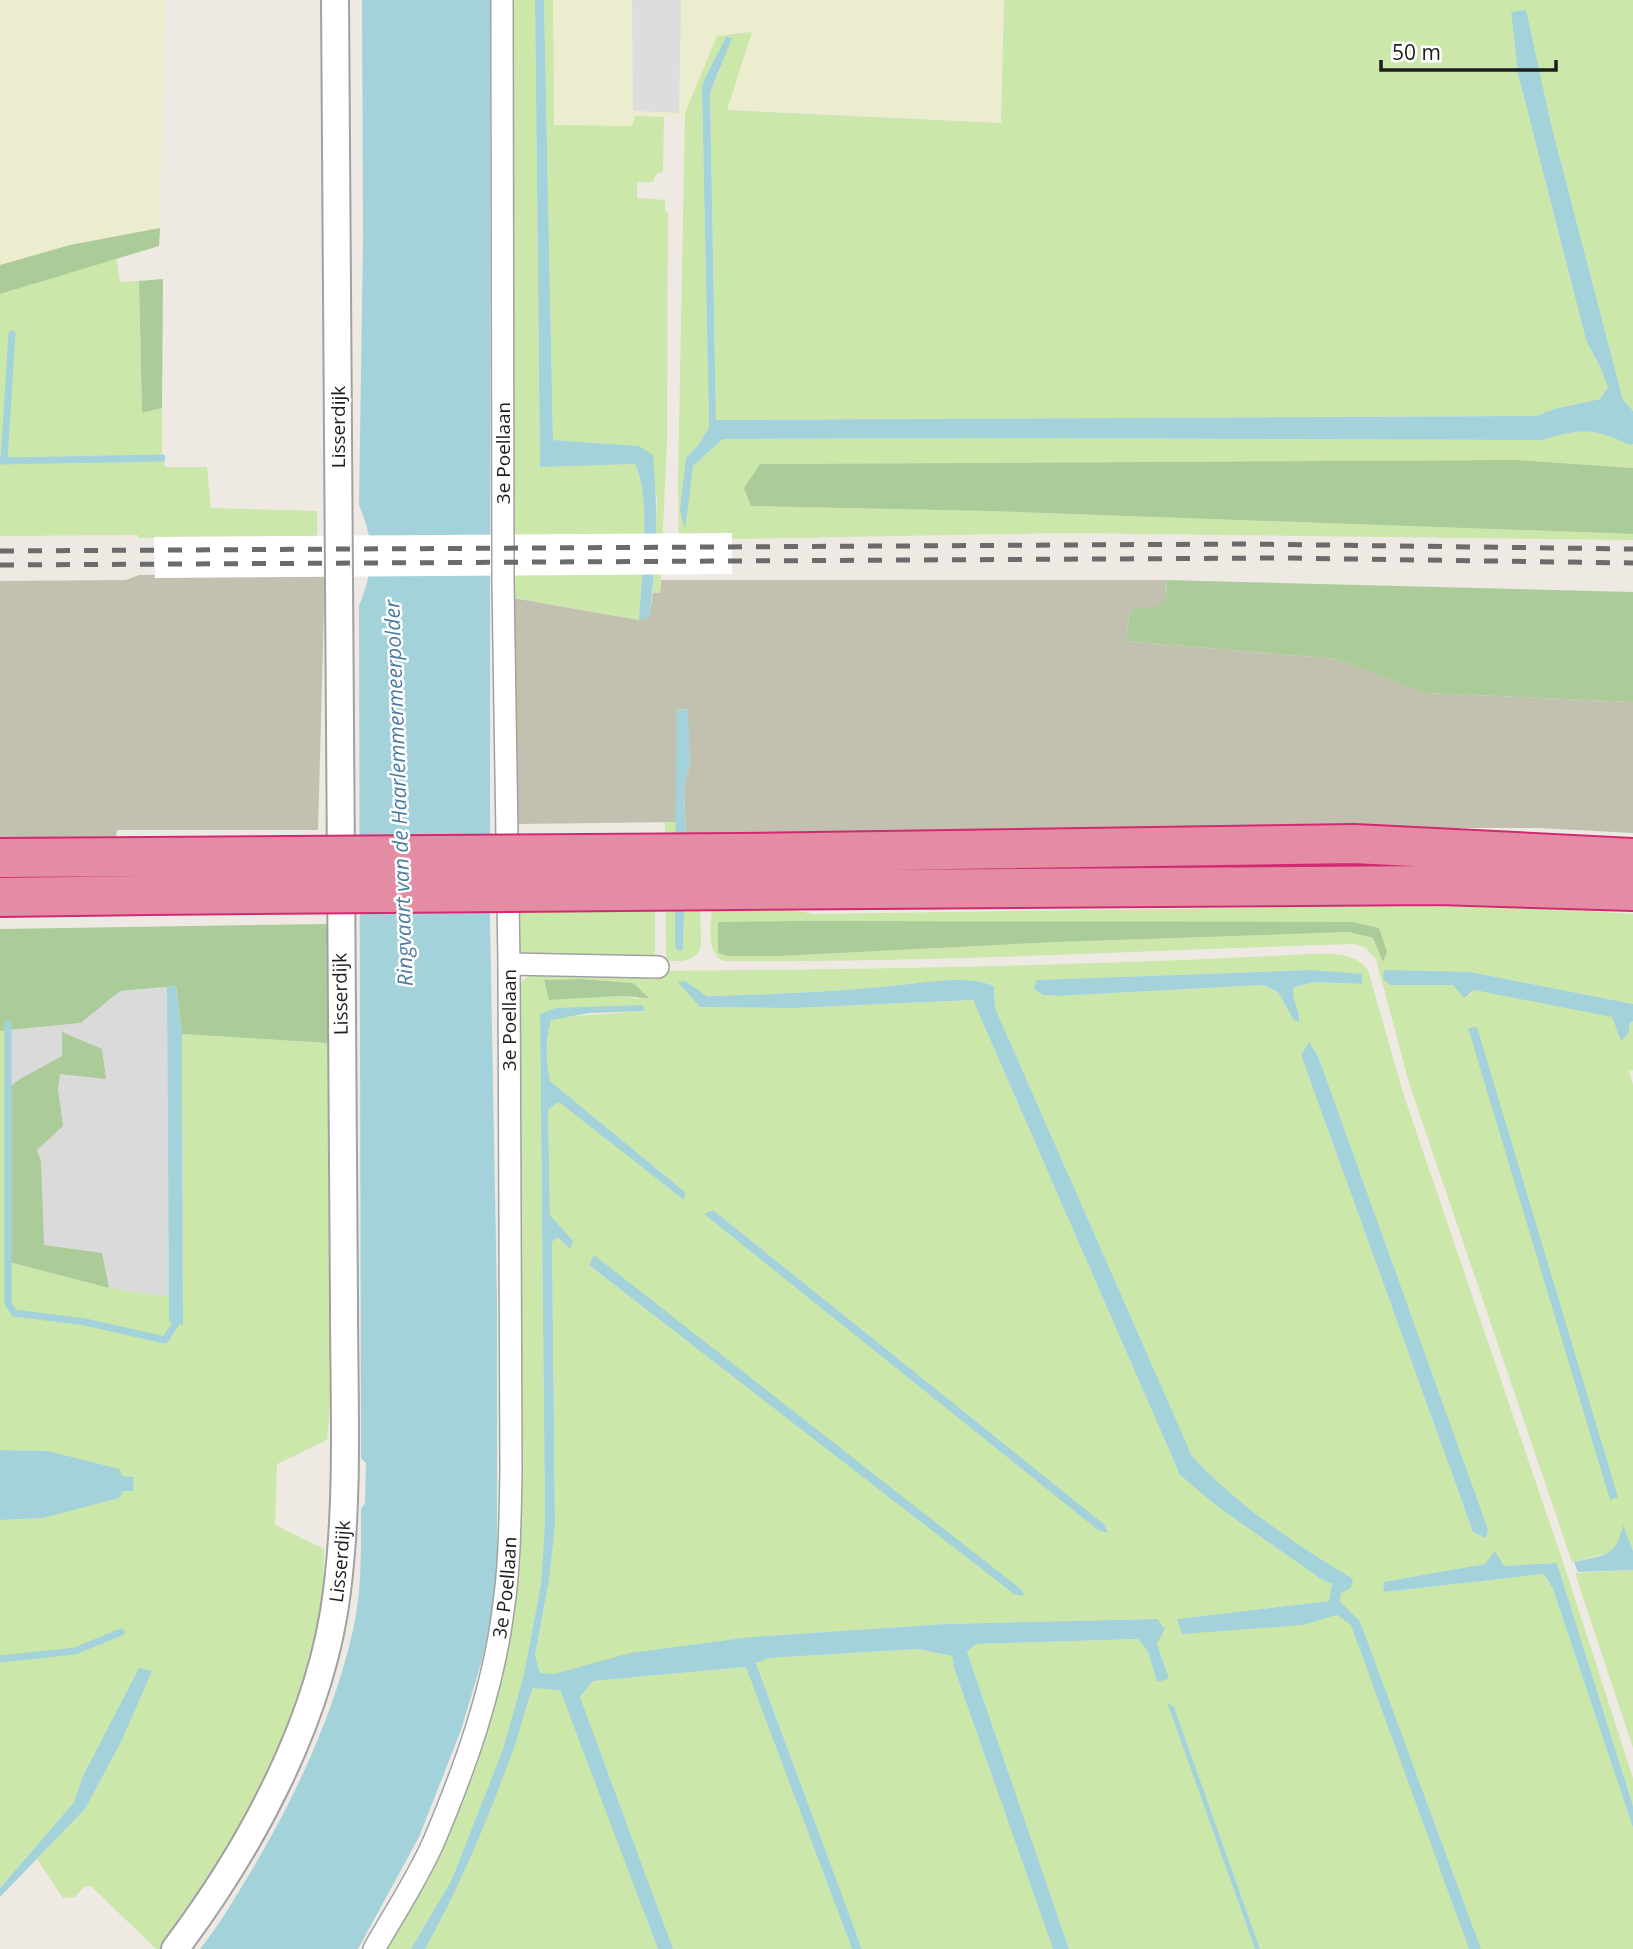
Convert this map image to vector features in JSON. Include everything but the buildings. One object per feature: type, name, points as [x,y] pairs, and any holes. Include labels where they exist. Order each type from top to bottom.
[{"type":"highway","points":[[0,897],[149,895],[1354,845],[1633,858]]},
{"type":"highway","points":[[0,858],[149,857],[1633,891]]},
{"type":"street","name":"Lisserdijk","points":[[175,1949],[223,1880],[249,1836],[299,1731],[316,1686],[327,1644],[341,1557],[344,1384],[335,0]]},
{"type":"street","name":"3e Poellaan","points":[[374,1949],[433,1843],[475,1731],[493,1667],[503,1613],[509,1556],[509,964],[503,582],[502,0]]},
{"type":"street","points":[[509,964],[658,967]]},
{"type":"shaded area","points":[[632,0],[681,0],[679,113],[633,111]]},
{"type":"shaded area","points":[[325,573],[318,830],[117,830],[115,844],[0,841],[0,581],[126,580],[139,575]]},
{"type":"shaded area","points":[[661,580],[1165,580],[1167,596],[1164,603],[1156,607],[1133,609],[1129,615],[1126,641],[1336,659],[1427,693],[1633,702],[1633,833],[1539,828],[1241,828],[890,831],[799,837],[686,838],[684,787],[690,764],[687,709],[676,710],[677,822],[517,824],[514,598],[639,620],[649,617],[653,593],[660,593]]},
{"type":"shaded area","points":[[167,987],[169,1297],[109,1288],[5,1261],[6,1031],[81,1023],[120,991]]},
{"type":"green space","points":[[0,0],[165,0],[160,228],[70,245],[0,265]]},
{"type":"green space","points":[[509,0],[535,0],[540,466],[635,464],[643,497],[644,518],[639,620],[514,598]]},
{"type":"green space","points":[[544,0],[553,0],[554,125],[632,126],[635,116],[664,117],[663,172],[656,174],[653,182],[637,182],[637,198],[665,200],[665,210],[668,213],[667,442],[660,593],[653,593],[657,497],[639,446],[553,440]]},
{"type":"green space","points":[[553,0],[1003,0],[1000,122],[727,109],[751,32],[717,36],[683,118],[635,116],[633,126],[554,125]]},
{"type":"green space","points":[[1004,0],[1633,0],[1633,411],[1623,400],[1551,124],[1525,10],[1511,12],[1518,74],[1586,340],[1608,387],[1600,399],[1554,409],[1536,416],[716,420],[710,93],[720,70],[726,37],[702,89],[709,427],[686,458],[690,479],[693,466],[723,439],[1543,440],[1567,433],[1587,432],[1633,444],[1633,468],[1517,460],[761,464],[744,488],[752,506],[987,511],[1633,534],[1633,540],[1065,533],[679,540],[685,113],[717,36],[752,32],[727,110],[1001,123]]},
{"type":"green space","points":[[160,228],[159,246],[0,294],[0,265],[70,245]]},
{"type":"green space","points":[[116,257],[120,282],[139,281],[142,413],[162,408],[162,452],[165,467],[207,467],[211,508],[317,511],[317,538],[0,536],[0,294]]},
{"type":"green space","points":[[163,279],[162,408],[142,413],[139,281]]},
{"type":"green space","points":[[1517,460],[1633,468],[1633,534],[987,511],[751,506],[744,488],[760,464]]},
{"type":"green space","points":[[1165,580],[1633,592],[1633,702],[1426,693],[1336,659],[1126,641],[1129,615],[1133,609],[1160,605],[1166,597]]},
{"type":"green space","points":[[665,822],[677,822],[675,941],[683,949],[686,838],[699,838],[701,947],[695,956],[682,961],[666,961]]},
{"type":"green space","points":[[749,902],[814,914],[1371,906],[1541,908],[1633,914],[1633,1004],[1470,972],[1390,985],[1453,985],[1469,996],[1474,990],[1601,1014],[1612,1017],[1621,1040],[1633,1021],[1633,1070],[1629,1071],[1633,1085],[1633,1551],[1623,1526],[1619,1543],[1611,1552],[1572,1562],[1409,1083],[1376,959],[1366,948],[1355,944],[961,958],[724,961],[718,957],[711,944],[712,904]],"holes":[[[718,922],[1379,929],[1383,961],[1373,938],[1349,932],[1058,942],[780,956],[728,956],[718,953]]]},
{"type":"green space","points":[[655,911],[655,959],[524,958],[517,952],[517,912]]},
{"type":"green space","points":[[718,922],[1353,922],[1379,928],[1387,952],[1383,962],[1373,938],[1349,932],[1058,942],[780,956],[728,956],[718,953]]},
{"type":"green space","points":[[327,924],[328,1043],[182,1034],[176,986],[120,991],[81,1023],[0,1031],[0,929]]},
{"type":"green space","points":[[1312,954],[1350,957],[1368,970],[1403,1093],[1563,1562],[1633,1778],[1633,1806],[1557,1563],[1504,1566],[1485,1564],[1383,1582],[1384,1592],[1544,1574],[1553,1589],[1633,1828],[1633,1949],[1481,1949],[1360,1621],[1339,1602],[1341,1593],[1353,1579],[1248,1508],[1192,1456],[995,1008],[994,986],[982,982],[954,980],[816,992],[707,996],[685,981],[700,1007],[793,1008],[973,1000],[1180,1475],[1218,1507],[1332,1584],[1329,1601],[1178,1619],[1303,1625],[1338,1615],[1352,1625],[1469,1949],[1260,1949],[1174,1707],[1168,1703],[1255,1949],[1069,1949],[967,1652],[976,1644],[1138,1639],[1148,1652],[1157,1682],[1168,1679],[1157,1644],[1157,1619],[945,1624],[751,1637],[554,1674],[541,1674],[535,1656],[549,1580],[555,1525],[552,1242],[558,1237],[550,1216],[548,1109],[559,1101],[684,1200],[685,1192],[550,1081],[547,1050],[550,1020],[644,1011],[540,1014],[545,1520],[541,1584],[524,1674],[503,1749],[452,1879],[411,1949],[385,1949],[505,1642],[518,987],[521,982],[534,974],[555,971],[934,967]],"holes":[[[1311,970],[1362,984],[1315,982],[1294,987],[1292,994],[1300,1018],[1293,1019],[1278,992],[1263,985],[1057,996],[1043,995],[1038,980]],[[582,979],[633,983],[639,999],[620,996],[549,1000],[544,980]],[[1309,1042],[1318,1056],[1488,1529],[1485,1537],[1473,1532],[1301,1055]],[[713,1210],[1105,1525],[1108,1532],[705,1214]],[[594,1256],[1024,1596],[1014,1593],[589,1265]]]},
{"type":"green space","points":[[582,979],[633,983],[649,998],[620,996],[549,1000],[544,980]]},
{"type":"green space","points":[[0,1031],[6,1031],[5,1261],[109,1288],[169,1297],[169,1322],[183,1325],[182,1034],[328,1043],[333,1368],[327,1440],[277,1464],[275,1525],[324,1549],[323,1605],[296,1715],[214,1875],[161,1949],[156,1949],[91,1886],[84,1887],[75,1897],[63,1898],[37,1859],[85,1809],[121,1742],[151,1671],[139,1669],[83,1776],[74,1802],[0,1888],[0,1520],[43,1518],[122,1491],[133,1491],[134,1477],[122,1476],[48,1451],[0,1450]]},
{"type":"green space","points":[[62,1032],[102,1049],[106,1079],[60,1074],[58,1089],[63,1126],[37,1150],[41,1162],[44,1245],[102,1253],[109,1288],[5,1261],[6,1090],[20,1079],[62,1056]]},
{"type":"green space","points":[[1633,1570],[1633,1748],[1575,1573]]},
{"type":"green space","points":[[918,1649],[952,1656],[1053,1949],[862,1949],[756,1662],[768,1658]]},
{"type":"green space","points":[[746,1667],[852,1949],[673,1949],[580,1697],[593,1681]]},
{"type":"green space","points":[[533,1688],[560,1689],[568,1705],[658,1949],[425,1949],[457,1886],[485,1821]]},
{"type":"water","name":"Ringvaart van de Haarlemmermeerpolder","points":[[362,0],[490,0],[490,919],[497,1301],[497,1555],[493,1609],[482,1660],[461,1730],[419,1837],[358,1949],[200,1949],[261,1854],[309,1761],[345,1663],[356,1615],[359,1585],[361,1509],[365,1503],[366,1463],[361,1458],[359,606],[368,579],[371,556],[368,532],[359,505],[363,241]]},
{"type":"water","points":[[535,0],[544,0],[553,440],[639,446],[653,455],[656,496],[654,577],[649,618],[639,620],[644,518],[640,479],[635,464],[540,467]]},
{"type":"water","points":[[1526,10],[1551,124],[1623,400],[1633,411],[1633,444],[1587,432],[1567,433],[1543,440],[723,439],[693,466],[685,529],[680,510],[686,458],[709,427],[702,89],[726,37],[732,38],[710,93],[716,420],[1536,416],[1554,409],[1600,399],[1608,387],[1586,340],[1518,74],[1511,12]]},
{"type":"water","points":[[688,709],[690,764],[684,788],[686,838],[683,949],[680,951],[676,949],[675,941],[676,710]]},
{"type":"water","points":[[1311,970],[1362,974],[1362,984],[1315,982],[1294,987],[1293,996],[1299,1022],[1293,1019],[1278,992],[1263,985],[1057,996],[1043,995],[1034,989],[1037,980]]},
{"type":"water","points":[[1384,970],[1470,972],[1633,1004],[1633,1021],[1628,1034],[1621,1041],[1612,1017],[1474,990],[1464,998],[1453,985],[1390,985],[1383,979]]},
{"type":"water","points":[[953,980],[982,982],[994,986],[995,1008],[1192,1456],[1248,1508],[1353,1579],[1351,1588],[1341,1593],[1340,1602],[1360,1621],[1481,1949],[1469,1949],[1351,1625],[1337,1615],[1303,1625],[1182,1634],[1177,1619],[1329,1601],[1332,1584],[1218,1507],[1180,1475],[973,1000],[793,1008],[700,1007],[678,982],[685,981],[707,996],[838,990]]},
{"type":"water","points":[[176,986],[182,1034],[183,1325],[169,1322],[167,987]]},
{"type":"water","points":[[643,1005],[644,1011],[589,1013],[551,1020],[548,1035],[550,1081],[685,1192],[684,1200],[559,1102],[548,1109],[550,1215],[573,1241],[570,1249],[558,1237],[552,1242],[555,1526],[549,1580],[535,1655],[540,1673],[554,1674],[630,1653],[751,1637],[945,1624],[1157,1619],[1165,1629],[1157,1644],[1169,1679],[1157,1682],[1148,1652],[1138,1639],[976,1644],[967,1652],[1069,1949],[1053,1949],[952,1656],[918,1649],[768,1658],[756,1663],[862,1949],[852,1949],[746,1667],[593,1681],[580,1697],[673,1949],[658,1949],[560,1690],[533,1688],[515,1745],[463,1875],[425,1949],[411,1949],[452,1879],[503,1749],[524,1674],[541,1584],[545,1520],[540,1014],[556,1008]]},
{"type":"water","points":[[1477,1027],[1618,1497],[1610,1500],[1468,1028]]},
{"type":"water","points":[[1309,1042],[1318,1056],[1488,1529],[1486,1538],[1473,1532],[1301,1055]]},
{"type":"water","points":[[713,1210],[1105,1525],[1108,1533],[1098,1530],[704,1214]]},
{"type":"water","points":[[594,1255],[1022,1590],[1024,1596],[1014,1594],[589,1265]]},
{"type":"water","points":[[0,1450],[48,1451],[119,1469],[122,1476],[134,1477],[133,1491],[123,1491],[119,1498],[43,1518],[0,1520]]},
{"type":"water","points":[[1623,1525],[1633,1551],[1633,1570],[1578,1572],[1574,1562],[1601,1556],[1612,1550],[1617,1544]]},
{"type":"water","points":[[1495,1551],[1504,1566],[1557,1563],[1633,1806],[1633,1828],[1553,1589],[1544,1574],[1384,1592],[1383,1582],[1485,1564]]},
{"type":"water","points":[[139,1668],[152,1671],[121,1742],[85,1809],[0,1897],[0,1888],[74,1802],[83,1776]]},
{"type":"water","points":[[1167,1702],[1174,1707],[1260,1949],[1255,1949]]},
{"type":"pier","points":[[732,533],[732,574],[155,578],[154,537]]},
{"type":"waterway","points":[[4,461],[12,334]]},
{"type":"waterway","points":[[0,461],[162,458]]},
{"type":"waterway","points":[[8,1024],[8,1303],[14,1313],[85,1322],[165,1340],[176,1323],[176,1314]]},
{"type":"waterway","points":[[0,1659],[75,1651],[121,1632]]},
{"type":"railway","points":[[0,551],[1244,544],[1633,549]]},
{"type":"railway","points":[[0,565],[1280,558],[1633,563]]}]
